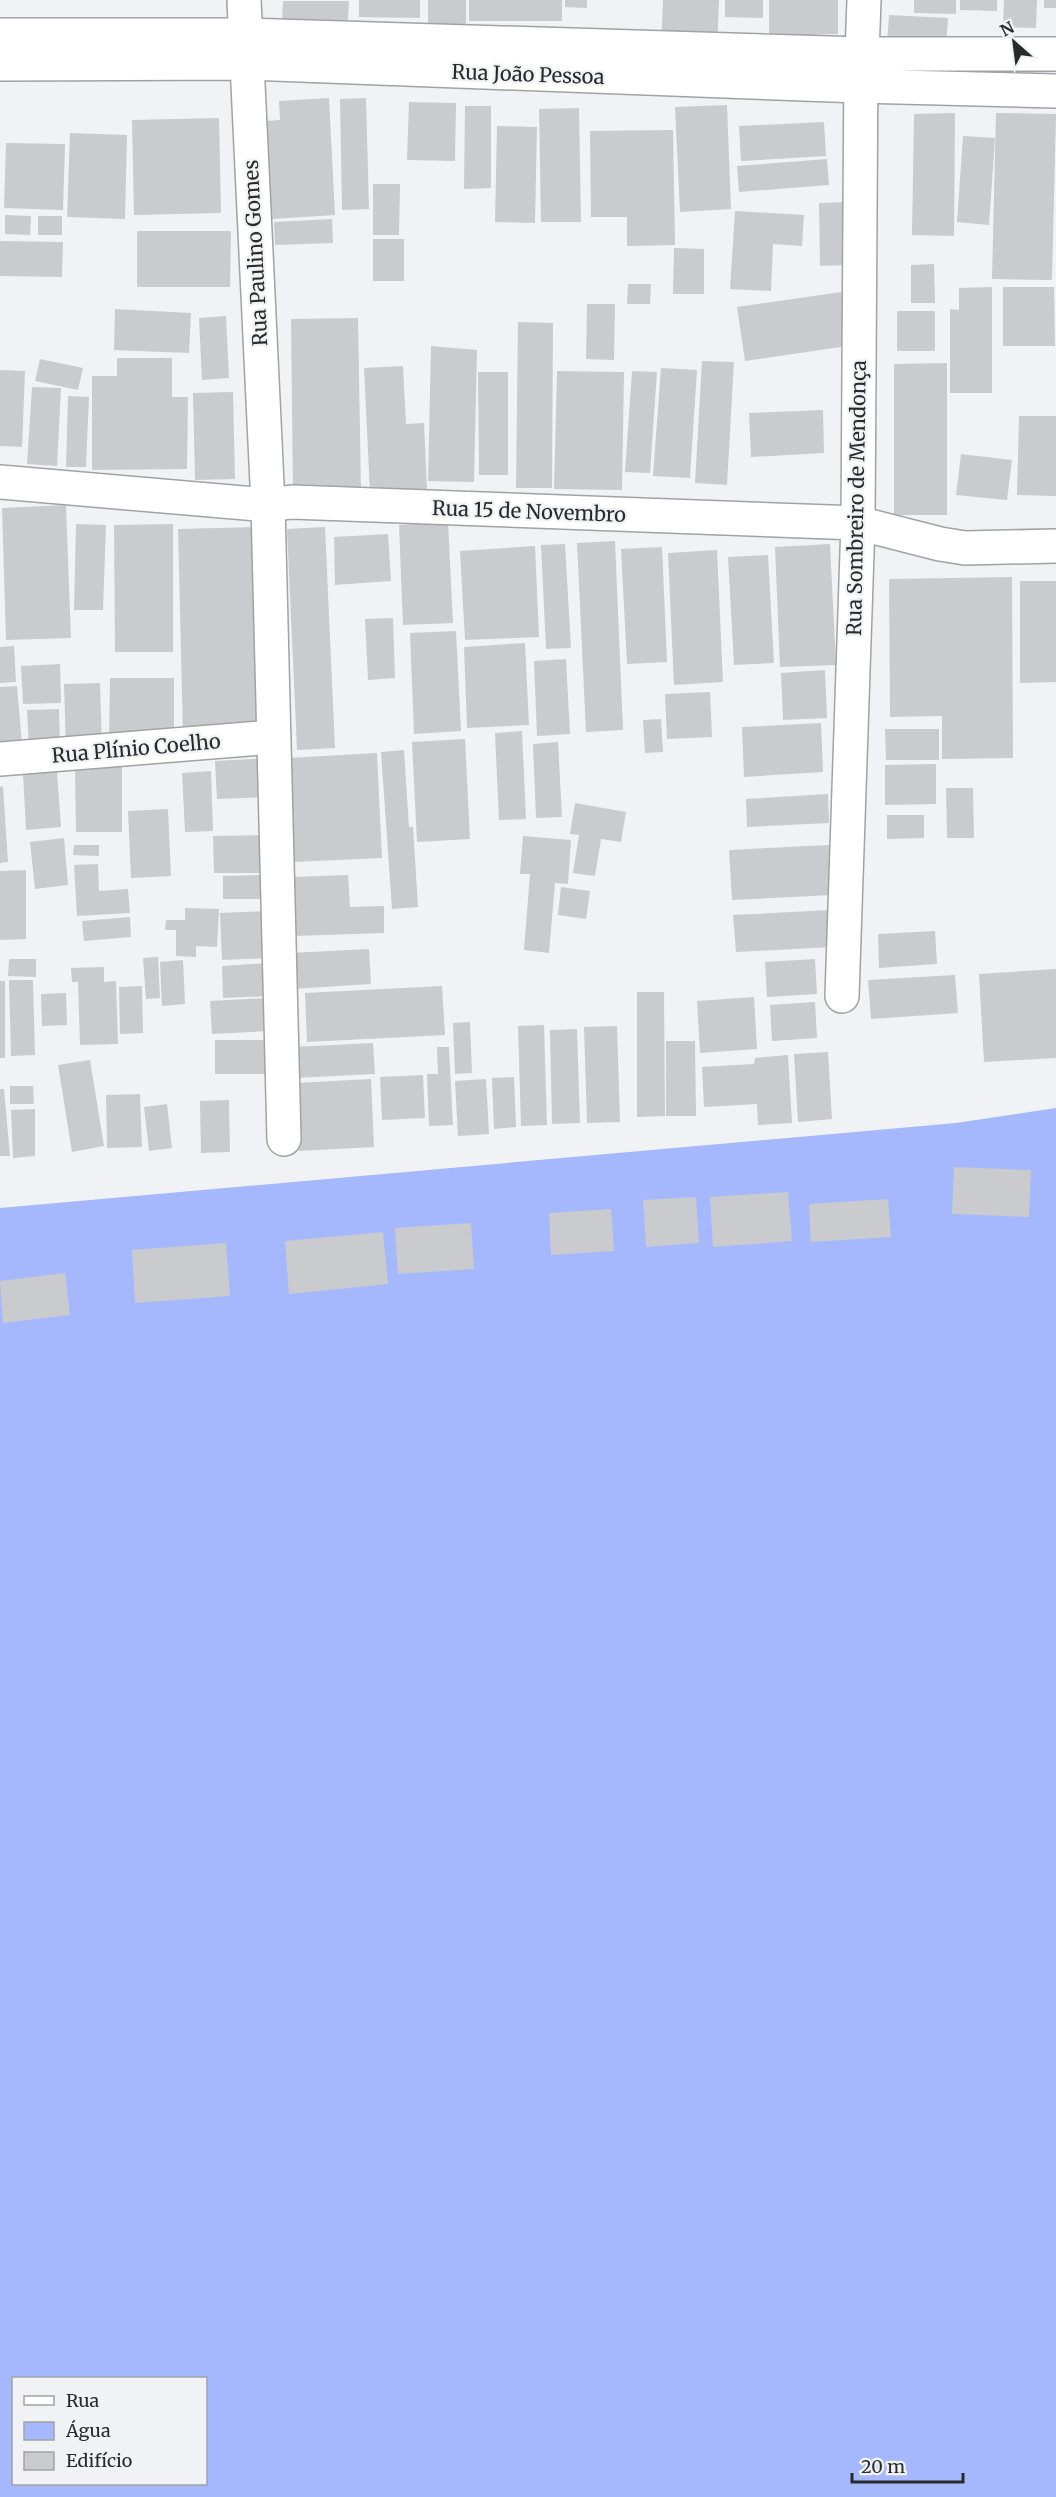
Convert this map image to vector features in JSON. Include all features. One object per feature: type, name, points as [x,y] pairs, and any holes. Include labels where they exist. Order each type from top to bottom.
[{"type":"street","name":"Rua Paulino Gomes","points":[[244,0],[268,505],[284,1138]]},
{"type":"street","name":"Rua Sombreiro de Mendonça","points":[[842,996],[858,524],[860,86],[864,0]]},
{"type":"street","name":"Rua João Pessoa","points":[[0,35],[860,86],[1056,91]]},
{"type":"street","name":"Rua João Pessoa","points":[[0,64],[245,49],[1056,54]]},
{"type":"street","name":"Rua 15 de Novembro","points":[[0,482],[37,483],[268,505],[291,502],[858,524],[965,548],[1056,546]]},
{"type":"street","name":"Rua Plínio Coelho","points":[[0,759],[273,737]]},
{"type":"water","points":[[1056,1108],[1056,2497],[0,2497],[0,1208],[956,1123]]},
{"type":"building","points":[[359,0],[420,0],[420,18],[359,17]]},
{"type":"building","points":[[428,0],[466,0],[466,35],[428,34]]},
{"type":"building","points":[[469,0],[562,0],[562,21],[469,21]]},
{"type":"building","points":[[565,0],[587,0],[587,8],[565,7]]},
{"type":"building","points":[[663,0],[719,0],[717,48],[661,46]]},
{"type":"building","points":[[725,0],[763,0],[763,18],[725,17]]},
{"type":"building","points":[[769,0],[838,0],[838,34],[769,36]]},
{"type":"building","points":[[914,0],[956,0],[956,14],[914,13]]},
{"type":"building","points":[[960,0],[997,0],[997,11],[960,10]]},
{"type":"building","points":[[1004,0],[1037,0],[1036,28],[1003,27]]},
{"type":"building","points":[[1044,0],[1056,0],[1056,8],[1044,8]]},
{"type":"building","points":[[283,1],[349,1],[348,20],[282,20]]},
{"type":"building","points":[[889,15],[948,18],[946,47],[887,44]]},
{"type":"building","points":[[329,98],[335,215],[272,219],[267,121],[280,120],[279,101]]},
{"type":"building","points":[[366,98],[369,209],[342,210],[340,99]]},
{"type":"building","points":[[409,102],[456,103],[455,161],[407,160]]},
{"type":"building","points":[[727,105],[731,209],[680,212],[675,107]]},
{"type":"building","points":[[465,106],[491,106],[491,188],[464,189]]},
{"type":"building","points":[[579,108],[581,222],[541,222],[539,109]]},
{"type":"building","points":[[955,113],[954,236],[912,235],[914,114]]},
{"type":"building","points":[[996,113],[1056,114],[1052,280],[992,279]]},
{"type":"building","points":[[219,118],[221,213],[134,215],[132,120]]},
{"type":"building","points":[[824,122],[826,156],[741,161],[739,126]]},
{"type":"building","points":[[497,126],[537,127],[535,223],[495,222]]},
{"type":"building","points":[[673,130],[675,245],[627,246],[627,217],[591,217],[590,131]]},
{"type":"building","points":[[70,133],[127,135],[125,219],[67,217]]},
{"type":"building","points":[[963,136],[995,138],[989,225],[957,222]]},
{"type":"building","points":[[6,143],[65,144],[63,210],[4,208]]},
{"type":"building","points":[[827,159],[829,185],[739,192],[737,166]]},
{"type":"building","points":[[373,184],[400,184],[399,235],[373,235]]},
{"type":"building","points":[[847,202],[848,265],[820,266],[819,203]]},
{"type":"building","points":[[735,211],[804,215],[802,246],[773,244],[771,291],[730,289]]},
{"type":"building","points":[[5,215],[31,216],[30,235],[5,234]]},
{"type":"building","points":[[38,216],[62,216],[62,235],[38,235]]},
{"type":"building","points":[[332,219],[333,243],[275,245],[274,222]]},
{"type":"building","points":[[137,231],[231,231],[230,287],[137,287]]},
{"type":"building","points":[[373,239],[404,239],[404,281],[373,281]]},
{"type":"building","points":[[0,241],[63,242],[62,277],[0,276]]},
{"type":"building","points":[[674,248],[704,249],[704,294],[673,294]]},
{"type":"building","points":[[934,264],[935,303],[911,303],[911,265]]},
{"type":"building","points":[[628,284],[651,284],[650,304],[627,304]]},
{"type":"building","points":[[992,287],[992,393],[950,393],[950,309],[959,310],[959,288]]},
{"type":"building","points":[[1003,287],[1054,287],[1055,346],[1003,346]]},
{"type":"building","points":[[841,292],[848,346],[745,361],[737,307]]},
{"type":"building","points":[[587,304],[615,304],[614,360],[586,359]]},
{"type":"building","points":[[115,309],[191,313],[189,353],[114,350]]},
{"type":"building","points":[[897,311],[935,311],[935,351],[897,351]]},
{"type":"building","points":[[226,316],[229,378],[202,380],[199,318]]},
{"type":"building","points":[[358,318],[361,491],[293,493],[291,319]]},
{"type":"building","points":[[518,322],[553,323],[552,488],[516,488]]},
{"type":"building","points":[[431,346],[477,350],[474,482],[428,481]]},
{"type":"building","points":[[117,358],[172,358],[172,397],[188,397],[187,469],[92,470],[92,376],[117,376]]},
{"type":"building","points":[[40,359],[83,368],[78,390],[35,381]]},
{"type":"building","points":[[702,361],[734,362],[727,485],[695,483]]},
{"type":"building","points":[[947,363],[947,515],[894,515],[894,364]]},
{"type":"building","points":[[403,366],[406,424],[424,423],[427,489],[370,492],[364,368]]},
{"type":"building","points":[[661,368],[697,370],[690,478],[653,476]]},
{"type":"building","points":[[0,370],[25,371],[22,447],[0,446]]},
{"type":"building","points":[[557,371],[624,372],[622,490],[554,489]]},
{"type":"building","points":[[632,371],[657,372],[650,473],[625,472]]},
{"type":"building","points":[[478,372],[508,372],[508,475],[479,475]]},
{"type":"building","points":[[32,387],[61,388],[57,466],[27,464]]},
{"type":"building","points":[[233,392],[235,479],[195,480],[193,393]]},
{"type":"building","points":[[68,396],[89,397],[86,467],[66,467]]},
{"type":"building","points":[[823,410],[824,453],[751,457],[749,413]]},
{"type":"building","points":[[1019,416],[1056,416],[1056,496],[1017,495]]},
{"type":"building","points":[[961,454],[1012,460],[1007,500],[956,495]]},
{"type":"building","points":[[66,505],[71,638],[6,640],[2,508]]},
{"type":"building","points":[[448,522],[453,623],[403,625],[399,525]]},
{"type":"building","points":[[76,524],[106,525],[103,610],[74,610]]},
{"type":"building","points":[[173,524],[173,652],[115,652],[114,525]]},
{"type":"building","points":[[260,527],[265,734],[183,736],[178,529]]},
{"type":"building","points":[[325,527],[335,748],[297,750],[287,529]]},
{"type":"building","points":[[388,534],[391,581],[335,585],[334,537]]},
{"type":"building","points":[[615,541],[623,730],[586,732],[577,543]]},
{"type":"building","points":[[565,544],[571,648],[546,649],[541,545]]},
{"type":"building","points":[[830,544],[836,665],[780,667],[775,547]]},
{"type":"building","points":[[535,546],[539,637],[465,640],[460,551]]},
{"type":"building","points":[[662,547],[667,662],[627,664],[621,549]]},
{"type":"building","points":[[717,550],[723,682],[674,685],[668,553]]},
{"type":"building","points":[[768,555],[774,663],[734,665],[728,557]]},
{"type":"building","points":[[1012,577],[1013,758],[942,759],[942,716],[890,717],[889,579]]},
{"type":"building","points":[[1020,581],[1056,581],[1056,682],[1020,683]]},
{"type":"building","points":[[393,618],[395,678],[368,680],[365,619]]},
{"type":"building","points":[[456,631],[461,731],[414,734],[410,633]]},
{"type":"building","points":[[525,643],[529,725],[467,728],[464,647]]},
{"type":"building","points":[[14,646],[16,682],[0,683],[0,647]]},
{"type":"building","points":[[566,659],[570,734],[537,736],[534,661]]},
{"type":"building","points":[[60,664],[61,703],[23,704],[21,666]]},
{"type":"building","points":[[825,670],[827,718],[783,720],[781,673]]},
{"type":"building","points":[[110,678],[174,678],[174,739],[109,739]]},
{"type":"building","points":[[100,683],[102,747],[66,748],[64,684]]},
{"type":"building","points":[[17,686],[22,744],[0,746],[0,687]]},
{"type":"building","points":[[710,692],[712,737],[667,739],[665,694]]},
{"type":"building","points":[[59,709],[60,746],[29,748],[27,710]]},
{"type":"building","points":[[661,719],[663,752],[645,753],[643,720]]},
{"type":"building","points":[[821,723],[823,772],[744,777],[742,727]]},
{"type":"building","points":[[885,729],[939,729],[939,760],[886,760]]},
{"type":"building","points":[[522,731],[526,819],[499,820],[495,733]]},
{"type":"building","points":[[465,739],[470,839],[417,842],[412,742]]},
{"type":"building","points":[[558,742],[562,817],[536,818],[533,744]]},
{"type":"building","points":[[404,750],[409,827],[413,827],[418,907],[392,909],[381,752]]},
{"type":"building","points":[[377,753],[382,858],[293,862],[288,758]]},
{"type":"building","points":[[268,758],[269,797],[217,799],[215,761]]},
{"type":"building","points":[[936,764],[936,804],[885,805],[885,765]]},
{"type":"building","points":[[122,767],[122,832],[76,832],[75,768]]},
{"type":"building","points":[[211,771],[213,831],[185,832],[182,773]]},
{"type":"building","points":[[57,772],[61,827],[26,830],[23,774]]},
{"type":"building","points":[[3,786],[8,862],[0,863],[0,787]]},
{"type":"building","points":[[946,788],[973,788],[974,838],[947,838]]},
{"type":"building","points":[[828,794],[829,823],[747,827],[746,799]]},
{"type":"building","points":[[575,803],[626,812],[621,842],[601,839],[595,876],[573,873],[579,835],[570,834]]},
{"type":"building","points":[[168,809],[171,876],[131,878],[128,811]]},
{"type":"building","points":[[887,815],[924,815],[924,838],[887,839]]},
{"type":"building","points":[[270,835],[270,873],[214,873],[213,836]]},
{"type":"building","points":[[523,836],[571,840],[568,884],[555,883],[549,953],[524,950],[530,874],[520,874]]},
{"type":"building","points":[[64,838],[68,885],[35,889],[30,842]]},
{"type":"building","points":[[74,845],[99,845],[99,856],[73,855]]},
{"type":"building","points":[[829,845],[832,895],[732,900],[729,850]]},
{"type":"building","points":[[98,864],[99,891],[128,889],[130,913],[77,916],[74,865]]},
{"type":"building","points":[[26,870],[26,939],[0,940],[0,871]]},
{"type":"building","points":[[269,875],[270,899],[223,899],[223,876]]},
{"type":"building","points":[[348,875],[350,907],[384,906],[384,933],[294,936],[293,877]]},
{"type":"building","points":[[561,887],[590,891],[586,919],[558,915]]},
{"type":"building","points":[[185,908],[219,909],[217,947],[196,946],[196,957],[176,956],[176,930],[165,930],[166,920],[185,920]]},
{"type":"building","points":[[830,910],[832,947],[736,952],[733,915]]},
{"type":"building","points":[[268,911],[270,958],[222,960],[220,913]]},
{"type":"building","points":[[130,917],[131,937],[84,941],[82,921]]},
{"type":"building","points":[[935,931],[937,964],[879,968],[878,934]]},
{"type":"building","points":[[369,949],[371,984],[292,989],[290,953]]},
{"type":"building","points":[[158,957],[160,998],[146,999],[143,958]]},
{"type":"building","points":[[9,959],[36,959],[36,977],[8,976]]},
{"type":"building","points":[[815,959],[817,994],[767,997],[765,962]]},
{"type":"building","points":[[183,960],[185,1004],[162,1006],[160,962]]},
{"type":"building","points":[[268,963],[270,996],[223,998],[222,966]]},
{"type":"building","points":[[104,967],[104,982],[116,981],[118,1044],[80,1045],[78,982],[72,982],[71,968]]},
{"type":"building","points":[[1056,969],[1056,1058],[984,1062],[979,974]]},
{"type":"building","points":[[955,975],[958,1013],[871,1019],[868,980]]},
{"type":"building","points":[[9,980],[33,980],[35,1055],[11,1056]]},
{"type":"building","points":[[0,981],[5,981],[5,1058],[0,1058]]},
{"type":"building","points":[[142,986],[143,1033],[120,1034],[119,987]]},
{"type":"building","points":[[442,986],[445,1035],[307,1042],[305,993]]},
{"type":"building","points":[[637,992],[664,992],[665,1116],[637,1117]]},
{"type":"building","points":[[66,993],[67,1025],[42,1026],[41,994]]},
{"type":"building","points":[[754,997],[757,1049],[700,1053],[697,1001]]},
{"type":"building","points":[[266,998],[268,1031],[212,1034],[210,1001]]},
{"type":"building","points":[[815,1002],[817,1038],[772,1041],[770,1005]]},
{"type":"building","points":[[470,1022],[472,1073],[455,1074],[453,1023]]},
{"type":"building","points":[[544,1025],[547,1125],[521,1126],[518,1026]]},
{"type":"building","points":[[617,1026],[620,1122],[587,1123],[584,1027]]},
{"type":"building","points":[[577,1029],[580,1123],[552,1124],[550,1030]]},
{"type":"building","points":[[215,1040],[272,1040],[272,1074],[215,1074]]},
{"type":"building","points":[[666,1041],[695,1041],[696,1116],[666,1116]]},
{"type":"building","points":[[373,1043],[375,1074],[294,1078],[292,1047]]},
{"type":"building","points":[[437,1047],[449,1047],[453,1125],[429,1126],[427,1074],[438,1074]]},
{"type":"building","points":[[828,1052],[832,1119],[798,1122],[794,1054]]},
{"type":"building","points":[[788,1055],[792,1123],[758,1125],[757,1104],[704,1107],[702,1067],[754,1064],[755,1058]]},
{"type":"building","points":[[90,1060],[104,1146],[72,1152],[58,1065]]},
{"type":"building","points":[[423,1075],[425,1118],[382,1120],[380,1077]]},
{"type":"building","points":[[514,1077],[516,1127],[494,1129],[492,1078]]},
{"type":"building","points":[[371,1079],[374,1147],[299,1151],[296,1083]]},
{"type":"building","points":[[486,1079],[489,1134],[458,1136],[455,1081]]},
{"type":"building","points":[[10,1086],[33,1086],[34,1104],[10,1104]]},
{"type":"building","points":[[0,1089],[4,1089],[10,1156],[0,1156]]},
{"type":"building","points":[[140,1094],[142,1147],[107,1148],[106,1095]]},
{"type":"building","points":[[229,1100],[230,1152],[201,1153],[200,1101]]},
{"type":"building","points":[[167,1104],[172,1148],[149,1151],[144,1107]]},
{"type":"building","points":[[35,1109],[35,1156],[13,1158],[11,1110]]},
{"type":"building","points":[[954,1167],[1031,1170],[1029,1217],[952,1214]]},
{"type":"building","points":[[788,1192],[792,1241],[713,1247],[710,1197]]},
{"type":"building","points":[[696,1197],[699,1243],[646,1247],[643,1200]]},
{"type":"building","points":[[888,1199],[891,1237],[811,1242],[809,1204]]},
{"type":"building","points":[[611,1209],[614,1251],[551,1255],[549,1213]]},
{"type":"building","points":[[471,1223],[474,1269],[398,1274],[395,1228]]},
{"type":"building","points":[[383,1232],[388,1284],[289,1294],[285,1241]]},
{"type":"building","points":[[226,1243],[230,1296],[135,1303],[132,1250]]},
{"type":"building","points":[[65,1273],[70,1315],[3,1323],[0,1281]]}]
